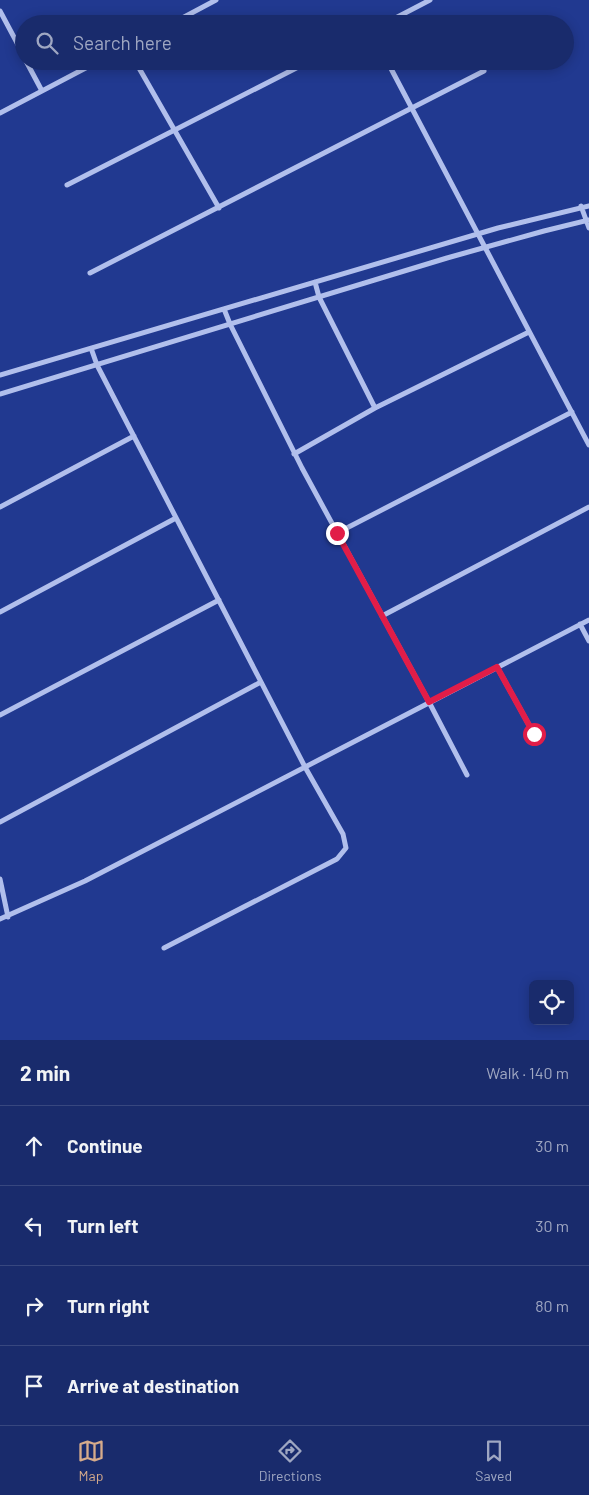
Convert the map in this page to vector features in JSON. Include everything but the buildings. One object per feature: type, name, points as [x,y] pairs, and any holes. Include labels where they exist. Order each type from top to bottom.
[{"type":"street","points":[[188,15],[216,0]]},
{"type":"street","points":[[401,15],[430,0]]},
{"type":"street","points":[[0,11],[15,39]]},
{"type":"street","points":[[31,70],[42,91]]},
{"type":"street","points":[[0,114],[82,70]]},
{"type":"street","points":[[139,70],[219,208]]},
{"type":"street","points":[[66,185],[292,70]]},
{"type":"street","points":[[392,70],[589,445]]},
{"type":"street","points":[[90,273],[484,71]]},
{"type":"street","points":[[582,206],[589,228]]},
{"type":"street","points":[[0,375],[479,234],[582,206],[589,206]]},
{"type":"street","points":[[0,394],[484,248],[587,221]]},
{"type":"street","points":[[315,282],[319,297],[375,408]]},
{"type":"street","points":[[224,309],[294,454],[467,775]]},
{"type":"street","points":[[294,454],[375,408],[529,332]]},
{"type":"street","points":[[91,348],[97,365],[305,767],[343,834],[346,848],[337,859],[164,948]]},
{"type":"street","points":[[337,533],[572,412]]},
{"type":"street","points":[[0,507],[134,436]]},
{"type":"street","points":[[382,616],[589,507]]},
{"type":"street","points":[[0,612],[176,518]]},
{"type":"street","points":[[0,715],[219,600]]},
{"type":"street","points":[[0,919],[85,881],[589,620]]},
{"type":"street","points":[[580,624],[589,641]]},
{"type":"street","points":[[497,667],[534,734]]},
{"type":"street","points":[[0,822],[261,682]]},
{"type":"street","points":[[0,879],[8,916]]},
{"type":"route","points":[[337,533],[429,702],[497,667],[534,734]]}]
